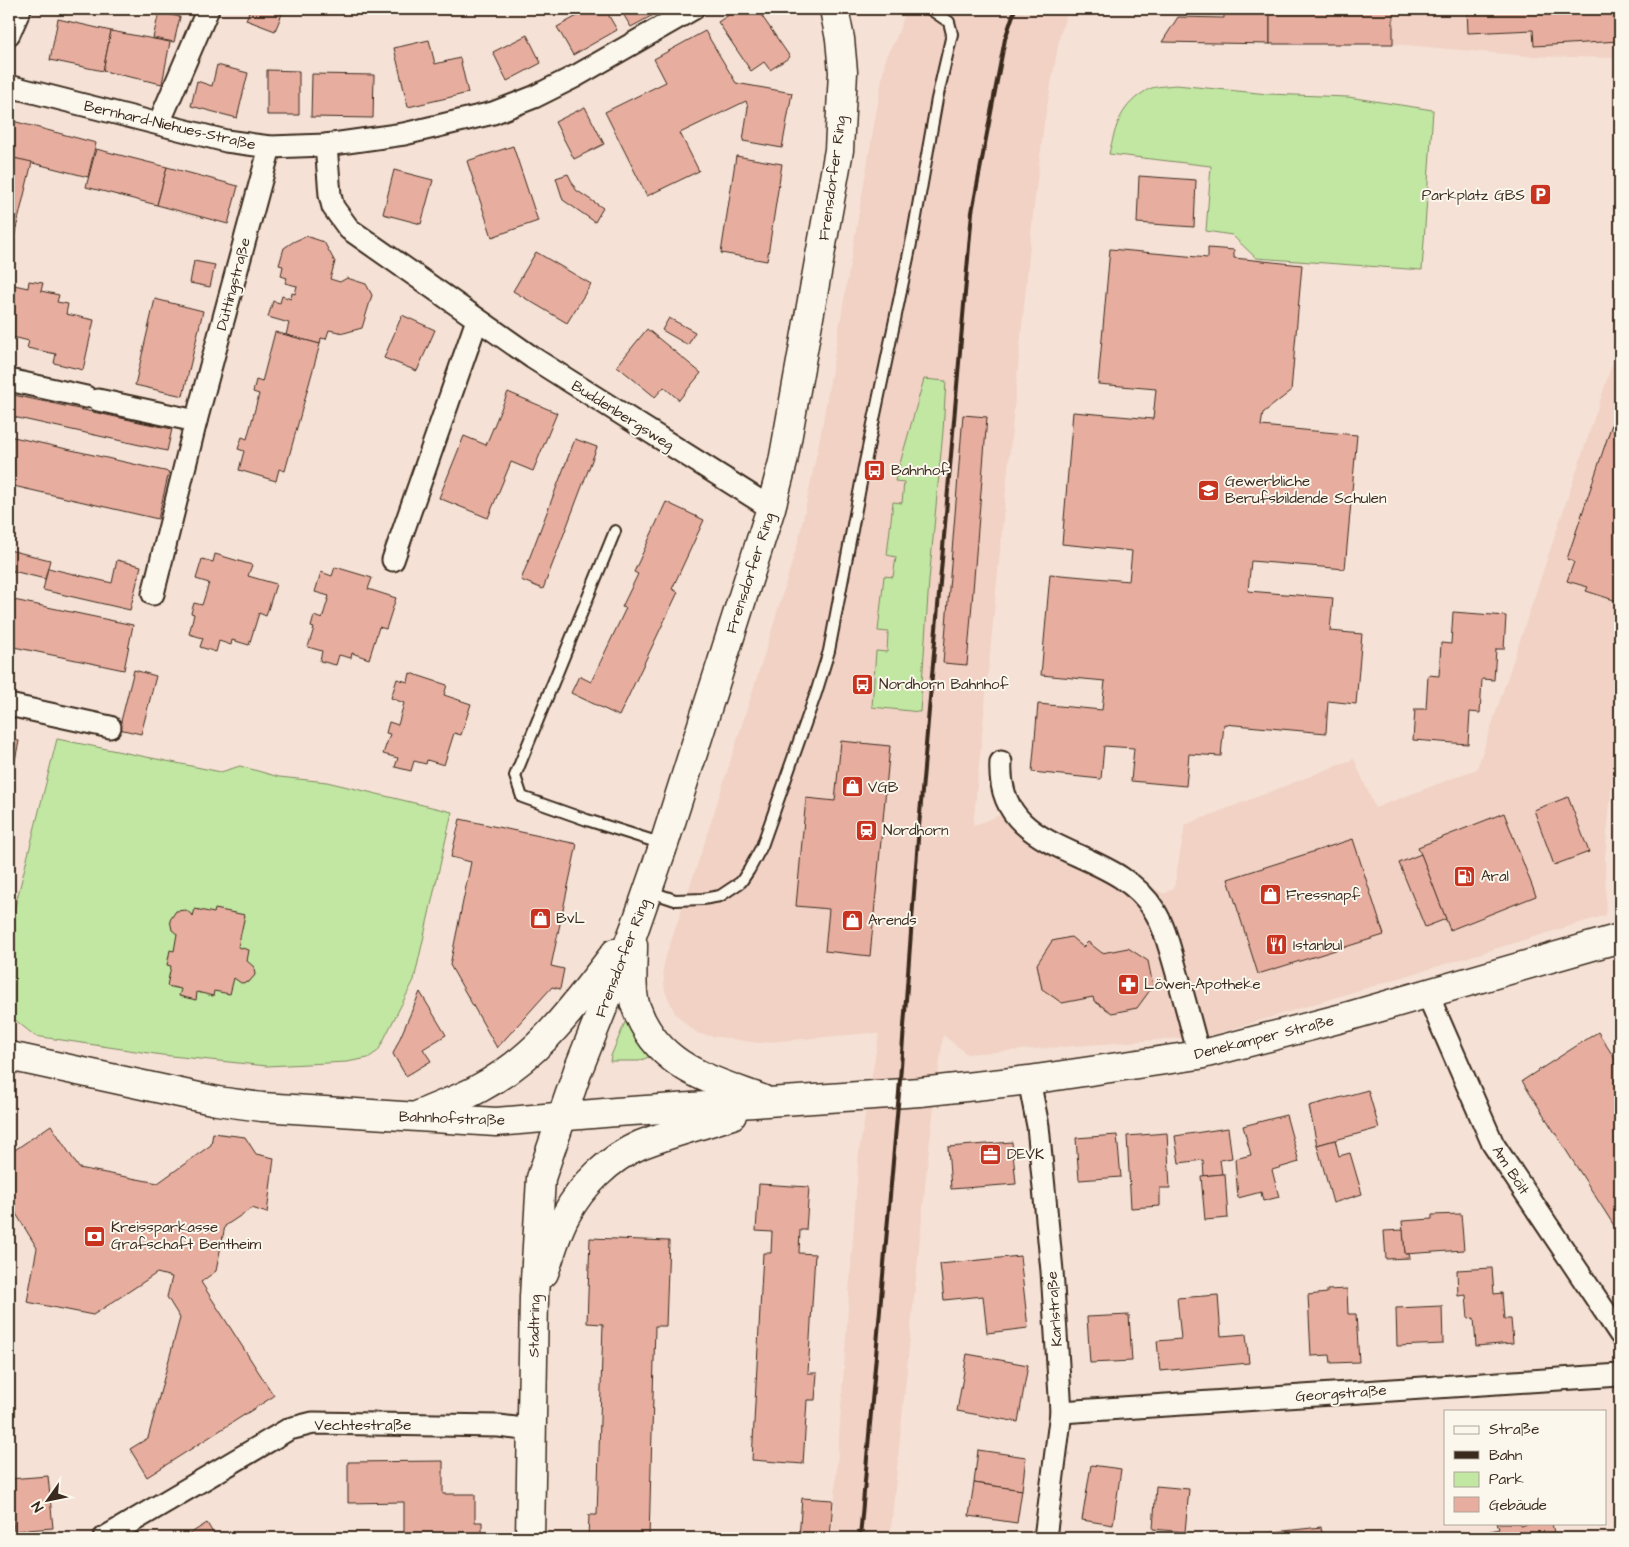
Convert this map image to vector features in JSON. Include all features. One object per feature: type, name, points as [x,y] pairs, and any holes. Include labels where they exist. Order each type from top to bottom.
[{"type":"street","points":[[9,34],[20,9]]},
{"type":"street","points":[[159,123],[208,9]]},
{"type":"street","name":"Frensdorfer Ring","points":[[561,1117],[634,930],[664,844],[771,508],[783,462],[839,150],[843,72],[840,39],[834,9]]},
{"type":"street","name":"Bernhard-Niehues-Straße","points":[[9,86],[226,141],[270,147],[326,145],[404,134],[493,113],[534,97],[576,76],[690,11]]},
{"type":"street","name":"Buddenbergsweg","points":[[326,145],[330,195],[333,207],[349,229],[477,320],[542,363],[771,508]]},
{"type":"street","name":"Düttingstraße","points":[[153,594],[196,421],[270,147]]},
{"type":"street","points":[[393,560],[477,320]]},
{"type":"street","points":[[9,380],[196,421]]},
{"type":"street","points":[[9,705],[110,727]]},
{"type":"street","points":[[1001,762],[1000,779],[1007,804],[1022,823],[1046,841],[1111,870],[1134,886],[1154,910],[1168,943],[1199,1055]]},
{"type":"street","points":[[634,930],[633,974],[635,1006],[648,1031],[664,1052],[686,1069],[770,1102]]},
{"type":"street","points":[[413,1117],[478,1090],[506,1073],[531,1054],[551,1034],[634,930]]},
{"type":"street","name":"Denekamper Straße","points":[[899,1093],[1029,1080],[1199,1055],[1346,1017],[1620,938]]},
{"type":"street","name":"Am Bölt","points":[[1427,993],[1494,1144],[1620,1334]]},
{"type":"street","name":"Bahnhofstraße","points":[[9,1056],[217,1101],[262,1107],[496,1122],[899,1093]]},
{"type":"street","name":"Karlstraße","points":[[1029,1080],[1038,1126],[1051,1261],[1061,1412],[1045,1538]]},
{"type":"street","points":[[534,1298],[566,1215],[581,1191],[599,1174],[620,1157],[640,1145],[770,1102]]},
{"type":"street","name":"Stadtring","points":[[530,1538],[534,1298],[541,1178],[561,1117]]},
{"type":"street","name":"Georgstraße","points":[[1061,1412],[1620,1374]]},
{"type":"street","name":"Vechtestraße","points":[[104,1538],[289,1429],[313,1423],[499,1426],[532,1430]]},
{"type":"lane","points":[[647,891],[675,900],[703,899],[720,896],[730,891],[740,882],[750,870],[762,846],[816,693],[829,651],[864,467],[913,234],[937,99],[952,34],[949,22],[930,9]]},
{"type":"lane","points":[[615,531],[515,776],[522,797],[664,844]]},
{"type":"shaded area","points":[[907,9],[1068,9],[1060,35],[1044,123],[1033,214],[973,826],[1017,808],[1164,894],[1174,888],[1185,825],[1354,759],[1375,808],[1477,769],[1620,341],[1620,712],[1618,713],[1605,857],[1606,915],[1209,1036],[967,1054],[943,1035],[929,1147],[890,1538],[832,1538],[859,1152],[879,1034],[869,1033],[758,1043],[699,1034],[675,1013],[665,991],[663,970],[767,646],[799,539],[821,433],[886,56],[895,41]]},
{"type":"shaded area","points":[[1270,9],[1620,9],[1620,58],[1528,56],[1393,44],[1270,44]]},
{"type":"green space","points":[[1176,85],[1268,94],[1348,97],[1433,110],[1422,270],[1256,258],[1232,235],[1206,231],[1211,166],[1109,154],[1117,125],[1125,109],[1139,95],[1149,89]]},
{"type":"green space","points":[[924,379],[946,381],[920,712],[872,707],[876,651],[887,652],[888,632],[878,631],[884,576],[893,577],[896,557],[887,555],[893,502],[902,503],[904,482],[895,481]]},
{"type":"green space","points":[[57,739],[221,772],[240,766],[279,777],[327,782],[452,812],[414,980],[378,1051],[368,1058],[347,1062],[267,1066],[162,1055],[35,1036],[9,1015],[9,931]]},
{"type":"green space","points":[[628,1015],[651,1056],[639,1061],[610,1061],[611,1056]]},
{"type":"building","points":[[250,9],[284,9],[275,31],[246,20]]},
{"type":"building","points":[[576,9],[605,9],[617,30],[573,55],[557,27],[579,15]]},
{"type":"building","points":[[620,9],[664,9],[631,27]]},
{"type":"building","points":[[738,9],[757,9],[790,57],[770,70],[764,62],[751,71],[718,22]]},
{"type":"building","points":[[1224,9],[1270,9],[1270,44],[1162,42],[1178,17],[1224,18]]},
{"type":"building","points":[[1270,9],[1393,9],[1393,44],[1270,44]]},
{"type":"building","points":[[1467,9],[1620,9],[1620,41],[1534,46],[1533,30],[1468,33]]},
{"type":"building","points":[[159,12],[180,17],[174,42],[153,38]]},
{"type":"building","points":[[58,19],[111,31],[103,71],[50,60]]},
{"type":"building","points":[[111,31],[170,42],[162,84],[103,71]]},
{"type":"building","points":[[705,31],[736,83],[792,93],[782,148],[743,141],[748,107],[746,101],[680,133],[699,171],[647,196],[605,112],[666,82],[654,59]]},
{"type":"building","points":[[527,35],[541,63],[507,81],[493,52]]},
{"type":"building","points":[[429,40],[435,64],[460,58],[468,93],[408,107],[394,48]]},
{"type":"building","points":[[217,65],[248,73],[237,118],[191,106],[197,81],[212,86]]},
{"type":"building","points":[[267,70],[299,71],[299,115],[267,115]]},
{"type":"building","points":[[312,74],[374,75],[373,118],[311,117]]},
{"type":"building","points":[[585,107],[604,144],[574,159],[555,122]]},
{"type":"building","points":[[9,120],[96,143],[88,177],[9,157]]},
{"type":"building","points":[[513,146],[538,221],[492,237],[467,161]]},
{"type":"building","points":[[96,149],[167,167],[157,205],[86,187]]},
{"type":"building","points":[[736,156],[782,164],[767,261],[721,253]]},
{"type":"building","points":[[9,157],[32,162],[14,237],[9,236]]},
{"type":"building","points":[[167,167],[238,186],[228,224],[157,205]]},
{"type":"building","points":[[394,170],[433,180],[421,224],[383,214]]},
{"type":"building","points":[[568,174],[576,190],[603,208],[595,222],[563,200],[556,178]]},
{"type":"building","points":[[1139,176],[1196,180],[1194,227],[1137,223]]},
{"type":"building","points":[[306,236],[324,242],[335,262],[330,279],[340,282],[347,278],[366,284],[372,295],[362,328],[344,333],[329,330],[326,339],[321,338],[320,344],[286,335],[289,323],[268,317],[273,301],[280,303],[282,296],[291,299],[292,293],[295,294],[297,286],[285,283],[287,278],[281,276],[283,266],[279,265],[284,248]]},
{"type":"building","name":"Gewerbliche Berufsbildende Schulen","points":[[1208,248],[1234,250],[1234,258],[1302,265],[1291,391],[1263,413],[1261,426],[1357,435],[1345,569],[1251,561],[1248,591],[1333,598],[1330,631],[1362,634],[1356,704],[1328,701],[1326,733],[1224,724],[1221,756],[1189,754],[1186,786],[1131,781],[1134,748],[1104,746],[1101,779],[1032,772],[1038,704],[1102,710],[1105,681],[1041,675],[1050,574],[1129,581],[1132,551],[1062,544],[1073,412],[1153,419],[1156,389],[1098,384],[1110,249],[1208,258]]},
{"type":"building","points":[[536,252],[591,284],[567,323],[513,291]]},
{"type":"building","points":[[194,261],[215,265],[210,287],[190,283]]},
{"type":"building","points":[[29,281],[43,283],[41,291],[59,295],[57,302],[68,304],[66,314],[94,320],[83,370],[54,363],[56,354],[27,348],[29,341],[9,336],[9,292],[12,293],[14,285],[28,288]]},
{"type":"building","points":[[155,299],[203,311],[183,396],[135,385]]},
{"type":"building","points":[[402,315],[435,330],[417,371],[384,358]]},
{"type":"building","points":[[669,318],[695,332],[688,345],[662,330]]},
{"type":"building","points":[[647,329],[701,373],[679,400],[664,387],[655,397],[617,366]]},
{"type":"building","points":[[275,332],[320,344],[285,471],[279,469],[276,481],[239,470],[244,451],[238,449],[242,437],[247,439],[259,394],[253,392],[256,380],[262,382]]},
{"type":"building","points":[[508,392],[557,413],[533,471],[511,462],[488,518],[439,498],[464,436],[486,445]]},
{"type":"building","points":[[9,394],[172,429],[167,451],[9,416]]},
{"type":"building","points":[[1620,400],[1620,602],[1586,591],[1588,587],[1567,581],[1574,562],[1567,559]]},
{"type":"building","points":[[963,415],[987,417],[967,665],[943,663]]},
{"type":"building","points":[[9,436],[169,472],[158,519],[9,485]]},
{"type":"building","points":[[575,439],[597,447],[543,589],[521,580]]},
{"type":"building","points":[[666,502],[704,520],[672,589],[678,592],[619,716],[571,693],[579,676],[591,682],[626,608],[622,607],[638,574],[634,572]]},
{"type":"building","points":[[9,550],[50,560],[45,579],[9,570]]},
{"type":"building","points":[[215,554],[252,565],[248,576],[276,584],[266,616],[259,613],[249,645],[232,640],[231,645],[219,641],[216,652],[200,647],[203,638],[189,634],[194,614],[191,613],[194,603],[202,605],[209,583],[196,579],[202,559],[213,562]]},
{"type":"building","points":[[117,560],[141,566],[130,610],[43,590],[48,568],[112,583]]},
{"type":"building","points":[[335,567],[372,578],[368,589],[396,598],[386,629],[379,627],[369,659],[352,653],[351,658],[339,655],[336,665],[320,661],[322,651],[308,647],[314,628],[311,627],[314,616],[322,619],[329,596],[315,592],[321,572],[332,576]]},
{"type":"building","points":[[9,599],[133,625],[124,670],[9,646]]},
{"type":"building","points":[[1453,612],[1506,616],[1504,649],[1496,649],[1494,680],[1482,679],[1480,713],[1470,712],[1468,744],[1413,740],[1415,709],[1426,709],[1428,675],[1439,676],[1441,643],[1451,644]]},
{"type":"building","points":[[134,670],[156,676],[141,734],[119,729]]},
{"type":"building","points":[[410,673],[447,685],[444,695],[471,704],[461,735],[454,733],[444,765],[427,760],[426,764],[414,761],[411,771],[395,767],[398,758],[383,754],[390,734],[386,733],[389,722],[398,725],[404,703],[391,698],[397,679],[408,682]]},
{"type":"building","points":[[9,739],[19,741],[12,775],[9,774]]},
{"type":"building","points":[[841,741],[890,746],[870,956],[825,951],[829,909],[796,906],[806,798],[835,801]]},
{"type":"building","points":[[1568,797],[1589,852],[1554,865],[1534,810]]},
{"type":"building","points":[[1504,813],[1536,896],[1450,930],[1418,847]]},
{"type":"building","points":[[460,819],[577,844],[551,966],[564,969],[560,989],[552,987],[497,1048],[450,965],[471,862],[451,857]]},
{"type":"building","points":[[1353,839],[1384,935],[1258,974],[1228,879]]},
{"type":"building","points":[[1421,854],[1446,919],[1425,927],[1399,863]]},
{"type":"building","points":[[195,909],[214,913],[215,909],[245,915],[238,947],[249,950],[247,961],[254,967],[255,975],[249,982],[241,983],[234,978],[230,994],[214,991],[213,996],[197,992],[196,1000],[179,996],[181,989],[167,986],[171,966],[167,965],[170,950],[174,951],[177,934],[172,930],[170,920],[176,911],[186,910],[193,916]]},
{"type":"building","points":[[1071,937],[1083,947],[1088,942],[1102,953],[1128,948],[1148,961],[1153,986],[1137,1008],[1112,1013],[1094,1001],[1093,997],[1062,1003],[1042,989],[1037,964],[1052,941]]},
{"type":"building","points":[[420,992],[446,1035],[423,1049],[431,1061],[406,1076],[393,1054]]},
{"type":"building","points":[[1598,1032],[1620,1067],[1620,1235],[1522,1081]]},
{"type":"building","points":[[1368,1090],[1379,1128],[1317,1145],[1309,1106]]},
{"type":"building","points":[[1286,1115],[1299,1162],[1272,1170],[1279,1197],[1263,1201],[1261,1192],[1238,1198],[1235,1159],[1251,1155],[1243,1126]]},
{"type":"building","points":[[51,1125],[79,1168],[158,1183],[211,1145],[213,1133],[245,1137],[256,1154],[274,1158],[267,1213],[252,1208],[225,1226],[216,1271],[201,1282],[274,1396],[147,1477],[130,1449],[148,1438],[180,1318],[167,1297],[172,1277],[157,1273],[93,1315],[27,1302],[37,1248],[15,1212],[9,1215],[9,1151],[12,1152]]},
{"type":"building","points":[[1228,1128],[1232,1158],[1220,1160],[1222,1174],[1204,1176],[1203,1160],[1179,1163],[1175,1136]]},
{"type":"building","points":[[1167,1133],[1170,1188],[1160,1188],[1160,1206],[1131,1208],[1127,1136]]},
{"type":"building","points":[[1117,1135],[1121,1177],[1079,1180],[1076,1138]]},
{"type":"building","points":[[1335,1140],[1339,1156],[1350,1153],[1362,1194],[1333,1203],[1317,1145]]},
{"type":"building","points":[[1012,1142],[1016,1184],[951,1189],[948,1147]]},
{"type":"building","points":[[1225,1174],[1228,1218],[1205,1220],[1201,1176]]},
{"type":"building","points":[[759,1184],[809,1187],[806,1230],[800,1230],[799,1253],[815,1254],[808,1373],[817,1373],[815,1400],[807,1400],[803,1464],[752,1460],[763,1253],[771,1253],[772,1232],[756,1231]]},
{"type":"building","points":[[1461,1214],[1464,1250],[1405,1254],[1402,1221],[1432,1219],[1432,1215]]},
{"type":"building","points":[[1403,1230],[1405,1254],[1409,1254],[1410,1258],[1386,1259],[1384,1231]]},
{"type":"building","points":[[590,1238],[669,1241],[666,1326],[655,1326],[649,1538],[588,1538],[589,1515],[597,1515],[603,1324],[587,1323]]},
{"type":"building","points":[[1020,1256],[1028,1328],[987,1333],[983,1296],[944,1300],[940,1264]]},
{"type":"building","points":[[1492,1268],[1494,1294],[1502,1293],[1504,1319],[1511,1319],[1513,1343],[1476,1346],[1474,1318],[1468,1319],[1466,1295],[1458,1296],[1457,1270]]},
{"type":"building","points":[[1347,1289],[1348,1314],[1356,1314],[1359,1362],[1331,1363],[1330,1355],[1311,1356],[1308,1295],[1327,1293],[1327,1290]]},
{"type":"building","points":[[1218,1295],[1221,1336],[1246,1334],[1249,1363],[1160,1371],[1157,1341],[1181,1339],[1177,1298]]},
{"type":"building","points":[[1442,1306],[1443,1344],[1397,1346],[1396,1308]]},
{"type":"building","points":[[1129,1315],[1132,1361],[1090,1363],[1087,1317]]},
{"type":"building","points":[[967,1354],[1028,1365],[1018,1422],[957,1411]]},
{"type":"building","points":[[978,1450],[1026,1457],[1022,1490],[974,1483]]},
{"type":"building","points":[[443,1461],[443,1494],[475,1494],[475,1522],[482,1522],[482,1538],[404,1538],[404,1502],[348,1503],[348,1462]]},
{"type":"building","points":[[1091,1465],[1121,1469],[1113,1525],[1082,1520]]},
{"type":"building","points":[[48,1476],[53,1528],[14,1531],[9,1479]]},
{"type":"building","points":[[974,1483],[1022,1490],[1017,1523],[969,1516]]},
{"type":"building","points":[[1156,1486],[1189,1489],[1185,1532],[1153,1529]]},
{"type":"building","points":[[802,1498],[833,1500],[830,1538],[799,1538]]},
{"type":"building","points":[[207,1523],[216,1538],[183,1538]]},
{"type":"building","points":[[1497,1524],[1520,1524],[1520,1526],[1552,1524],[1555,1538],[1471,1538],[1470,1536],[1499,1529]]},
{"type":"building","points":[[1321,1527],[1322,1538],[1266,1538],[1265,1533]]},
{"type":"building","points":[[981,1535],[1004,1538],[981,1538]]},
{"type":"railway","points":[[860,1538],[972,212],[1005,39],[1015,9]]},
{"type":"place","name":"Parkplatz GBS","points":[[1541,195]]},
{"type":"place","name":"Bahnhof","points":[[875,470]]},
{"type":"place","name":"Gewerbliche Berufsbildende Schulen","points":[[1209,490]]},
{"type":"place","name":"Nordhorn Bahnhof","points":[[863,684]]},
{"type":"place","name":"VGB","points":[[852,787]]},
{"type":"place","name":"Nordhorn","points":[[867,830]]},
{"type":"place","name":"Aral","points":[[1465,876]]},
{"type":"place","name":"Fressnapf","points":[[1270,895]]},
{"type":"place","name":"BvL","points":[[540,918]]},
{"type":"place","name":"Arends","points":[[852,920]]},
{"type":"place","name":"Istanbul","points":[[1277,945]]},
{"type":"place","name":"Löwen-Apotheke","points":[[1128,984]]},
{"type":"place","name":"DEVK","points":[[991,1154]]},
{"type":"place","name":"Kreissparkasse Grafschaft Bentheim","points":[[95,1236]]}]
